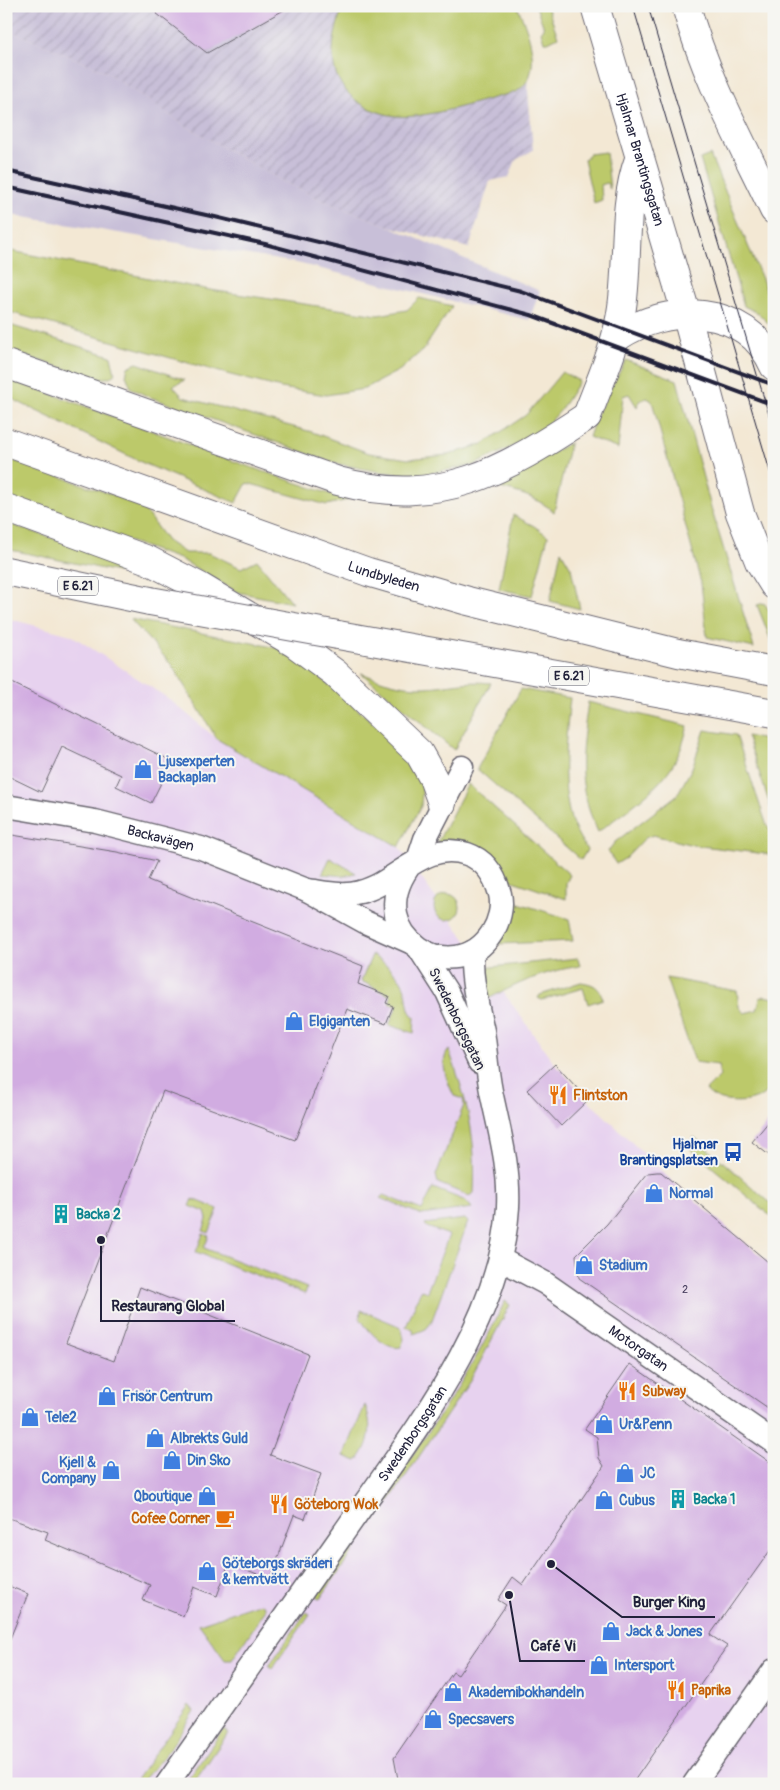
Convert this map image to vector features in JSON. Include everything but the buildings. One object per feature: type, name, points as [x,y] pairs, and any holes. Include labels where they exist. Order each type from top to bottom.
[{"type":"main road","name":"Hjalmar Brantingsgatan","points":[[595,6],[686,313],[740,513],[760,561],[774,585]]},
{"type":"main road","points":[[686,6],[704,64],[728,119],[774,210]]},
{"type":"main road","points":[[6,364],[368,490],[408,491],[447,488],[531,453],[587,416],[617,337],[626,281],[630,202],[634,175],[640,158]]},
{"type":"main road","points":[[617,337],[652,319],[686,313],[707,316],[743,328],[758,340],[774,366]]},
{"type":"main road","points":[[6,428],[61,461]]},
{"type":"main road","name":"Lundbyleden","points":[[6,442],[368,572],[468,601],[678,653],[774,671]]},
{"type":"main road","points":[[6,508],[148,560],[200,587],[294,643],[335,673],[420,753],[433,778],[442,803]]},
{"type":"main road","name":"E 6.21","points":[[6,571],[160,603],[774,713]]},
{"type":"street","points":[[413,864],[443,851],[456,851],[481,862],[497,883],[501,912],[496,926],[488,939],[472,952],[446,958],[415,946],[399,925],[394,905],[396,892],[413,864],[442,803],[462,767]]},
{"type":"street","name":"Backavägen","points":[[6,806],[95,821],[157,835],[201,848],[307,890],[365,922],[415,946]]},
{"type":"street","name":"Backavägen","points":[[307,890],[333,893],[360,892],[413,864]]},
{"type":"street","name":"Swedenborgsgatan","points":[[415,946],[447,992],[491,1091]]},
{"type":"street","name":"Swedenborgsgatan","points":[[166,1784],[407,1441],[454,1368],[464,1352],[500,1259],[508,1207],[508,1179],[472,978],[472,952]]},
{"type":"street","name":"Motorgatan","points":[[500,1259],[545,1283],[774,1442]]},
{"type":"street","points":[[694,1784],[774,1670]]},
{"type":"shaded area","points":[[6,6],[513,6],[527,79],[533,150],[516,160],[509,177],[490,181],[469,248],[388,226],[323,201],[282,181],[184,125],[106,72],[6,29]]},
{"type":"shaded area","points":[[6,29],[106,72],[184,125],[282,181],[323,201],[388,226],[540,291],[529,320],[297,263],[6,214]]},
{"type":"shaded area","points":[[6,618],[71,635],[169,699],[217,739],[399,847],[555,1064],[588,1100],[673,1182],[774,1268],[774,1784],[6,1784]]},
{"type":"green space","points":[[343,6],[517,6],[530,40],[532,64],[530,75],[525,84],[516,92],[453,109],[415,116],[389,115],[377,111],[354,99],[338,79],[333,58],[334,43],[336,28]]},
{"type":"green space","points":[[536,6],[547,6],[558,37],[544,42],[541,32],[544,28]]},
{"type":"green space","points":[[606,152],[610,189],[607,183],[601,185],[602,200],[594,203],[584,160],[589,154]]},
{"type":"green space","points":[[710,155],[774,311],[774,329],[758,313],[744,306],[700,159]]},
{"type":"green space","points":[[6,250],[210,290],[378,315],[407,310],[419,298],[452,306],[424,349],[400,370],[364,389],[326,395],[281,388],[227,374],[6,311]]},
{"type":"green space","points":[[6,324],[111,356],[115,374],[108,378],[94,378],[6,350]]},
{"type":"green space","points":[[626,360],[677,380],[712,511],[754,648],[707,637],[701,583],[652,401],[647,398],[639,401],[637,407],[629,394],[623,396],[618,449],[589,437],[596,416]]},
{"type":"green space","points":[[137,363],[185,380],[173,386],[183,397],[312,432],[369,453],[408,459],[448,455],[483,444],[526,415],[562,372],[579,381],[560,411],[539,434],[474,465],[420,475],[380,472],[334,463],[147,396],[131,388],[126,375],[128,367]]},
{"type":"green space","points":[[6,377],[247,466],[348,500],[327,505],[247,483],[236,503],[141,462],[6,396]]},
{"type":"green space","points":[[570,443],[554,512],[534,499],[497,487],[497,483]]},
{"type":"green space","points":[[6,458],[140,504],[167,541],[185,553],[209,553],[241,568],[257,560],[292,603],[237,592],[182,560],[6,498]]},
{"type":"green space","points":[[513,515],[548,536],[532,596],[499,589]]},
{"type":"green space","points":[[6,523],[117,559],[176,584],[6,549]]},
{"type":"green space","points":[[561,551],[571,568],[580,609],[550,601]]},
{"type":"green space","points":[[764,603],[774,617],[774,648],[757,605]]},
{"type":"green space","points":[[130,619],[288,650],[383,731],[413,764],[423,781],[421,806],[399,847],[217,739],[171,664]]},
{"type":"green space","points":[[361,673],[392,683],[417,687],[473,682],[491,683],[454,750]]},
{"type":"green space","points":[[521,689],[570,698],[565,759],[566,789],[572,823],[587,850],[581,860],[477,769]]},
{"type":"green space","points":[[588,702],[688,726],[680,752],[663,778],[643,798],[598,832],[586,798],[583,783],[582,753]]},
{"type":"green space","points":[[705,730],[736,735],[766,823],[774,836],[774,855],[693,845],[653,835],[645,838],[626,858],[616,864],[608,851],[615,842],[677,795],[692,768]]},
{"type":"green space","points":[[747,736],[774,742],[774,817]]},
{"type":"green space","points":[[468,784],[570,875],[566,883],[566,899],[510,880],[501,872],[437,843]]},
{"type":"green space","points":[[330,858],[356,873],[344,876],[322,874]]},
{"type":"green space","points":[[447,894],[456,898],[460,907],[456,916],[447,920],[438,916],[434,907],[438,898]]},
{"type":"green space","points":[[512,901],[569,919],[573,941],[499,944],[509,924]]},
{"type":"green space","points":[[372,955],[383,962],[401,980],[406,992],[409,1009],[415,1017],[414,1033],[389,1025],[397,1006],[389,1003],[391,996],[361,981]]},
{"type":"green space","points":[[578,958],[580,966],[553,971],[530,979],[484,1001],[482,968]]},
{"type":"green space","points":[[666,978],[737,991],[739,1007],[744,1013],[757,1010],[760,998],[765,996],[774,998],[774,1087],[758,1098],[738,1102],[716,1098],[706,1090],[720,1076],[718,1065],[695,1062]]},
{"type":"green space","points":[[581,982],[596,987],[603,999],[588,1004],[583,988],[542,1000],[538,998],[540,995]]},
{"type":"green space","points":[[449,1050],[466,1103],[472,1137],[475,1173],[474,1193],[469,1196],[438,1183],[436,1175],[464,1105],[463,1099],[454,1096],[445,1073],[444,1060]]},
{"type":"green space","points":[[694,1137],[774,1206],[774,1219],[687,1146]]},
{"type":"green space","points":[[433,1188],[466,1201],[472,1208],[422,1215],[380,1198],[383,1195],[422,1210]]},
{"type":"green space","points":[[193,1199],[218,1209],[209,1233],[203,1231],[207,1219],[205,1212],[190,1206]]},
{"type":"green space","points":[[465,1219],[468,1222],[431,1323],[426,1329],[414,1334],[413,1330],[406,1327],[421,1290],[427,1292],[449,1235],[427,1227],[425,1224]]},
{"type":"green space","points":[[203,1234],[209,1236],[204,1248],[307,1288],[305,1294],[196,1252]]},
{"type":"green space","points":[[505,1301],[510,1305],[470,1381],[387,1504],[383,1504],[382,1498],[432,1427],[463,1378],[492,1328]]},
{"type":"green space","points":[[361,1310],[401,1327],[404,1339],[401,1347],[389,1346],[372,1334],[360,1318]]},
{"type":"green space","points":[[365,1405],[370,1427],[368,1441],[357,1461],[344,1456]]},
{"type":"green space","points":[[351,1546],[355,1548],[320,1599],[316,1596]]},
{"type":"green space","points":[[261,1603],[265,1606],[265,1611],[232,1660],[225,1660],[199,1624]]},
{"type":"green space","points":[[306,1612],[310,1614],[272,1669],[269,1666]]},
{"type":"green space","points":[[189,1705],[194,1711],[169,1750],[140,1784],[133,1784]]},
{"type":"green space","points":[[223,1729],[228,1733],[193,1784],[185,1784]]},
{"type":"tram line","points":[[633,6],[774,485]]},
{"type":"tram line","points":[[648,6],[774,432]]},
{"type":"railway","points":[[6,171],[215,217],[521,291],[774,385]]},
{"type":"railway","points":[[6,187],[265,244],[531,315],[774,405]]},
{"type":"place","name":"Ljusexperten Backaplan","points":[[143,769]]},
{"type":"place","name":"Elgiganten","points":[[294,1021]]},
{"type":"place","name":"Flintston","points":[[558,1095]]},
{"type":"place","name":"Hjalmar Brantingsplatsen","points":[[733,1152]]},
{"type":"place","name":"Normal","points":[[654,1193]]},
{"type":"place","name":"Backa 2","points":[[61,1214]]},
{"type":"place","name":"Restaurang Global","points":[[101,1240]]},
{"type":"place","name":"Stadium","points":[[584,1265]]},
{"type":"place","name":"Subway","points":[[627,1391]]},
{"type":"place","name":"Frisör Centrum","points":[[107,1396]]},
{"type":"place","name":"Tele2","points":[[30,1417]]},
{"type":"place","name":"Ur&Penn","points":[[604,1424]]},
{"type":"place","name":"Albrekts Guld","points":[[155,1438]]},
{"type":"place","name":"Din Sko","points":[[172,1460]]},
{"type":"place","name":"Kjell & Company","points":[[111,1470]]},
{"type":"place","name":"JC","points":[[625,1473]]},
{"type":"place","name":"Qboutique","points":[[207,1496]]},
{"type":"place","name":"Backa 1","points":[[678,1499]]},
{"type":"place","name":"Cubus","points":[[604,1500]]},
{"type":"place","name":"Göteborg Wok","points":[[279,1504]]},
{"type":"place","name":"Cofee Corner","points":[[225,1518]]},
{"type":"place","name":"Burger King","points":[[551,1564]]},
{"type":"place","name":"Göteborgs skräderi & kemtvätt","points":[[207,1571]]},
{"type":"place","name":"Café Vi","points":[[509,1595]]},
{"type":"place","name":"Jack & Jones","points":[[611,1631]]},
{"type":"place","name":"Intersport","points":[[599,1665]]},
{"type":"place","name":"Paprika","points":[[676,1690]]},
{"type":"place","name":"Akademibokhandeln","points":[[453,1692]]},
{"type":"place","name":"Specsavers","points":[[433,1719]]}]
